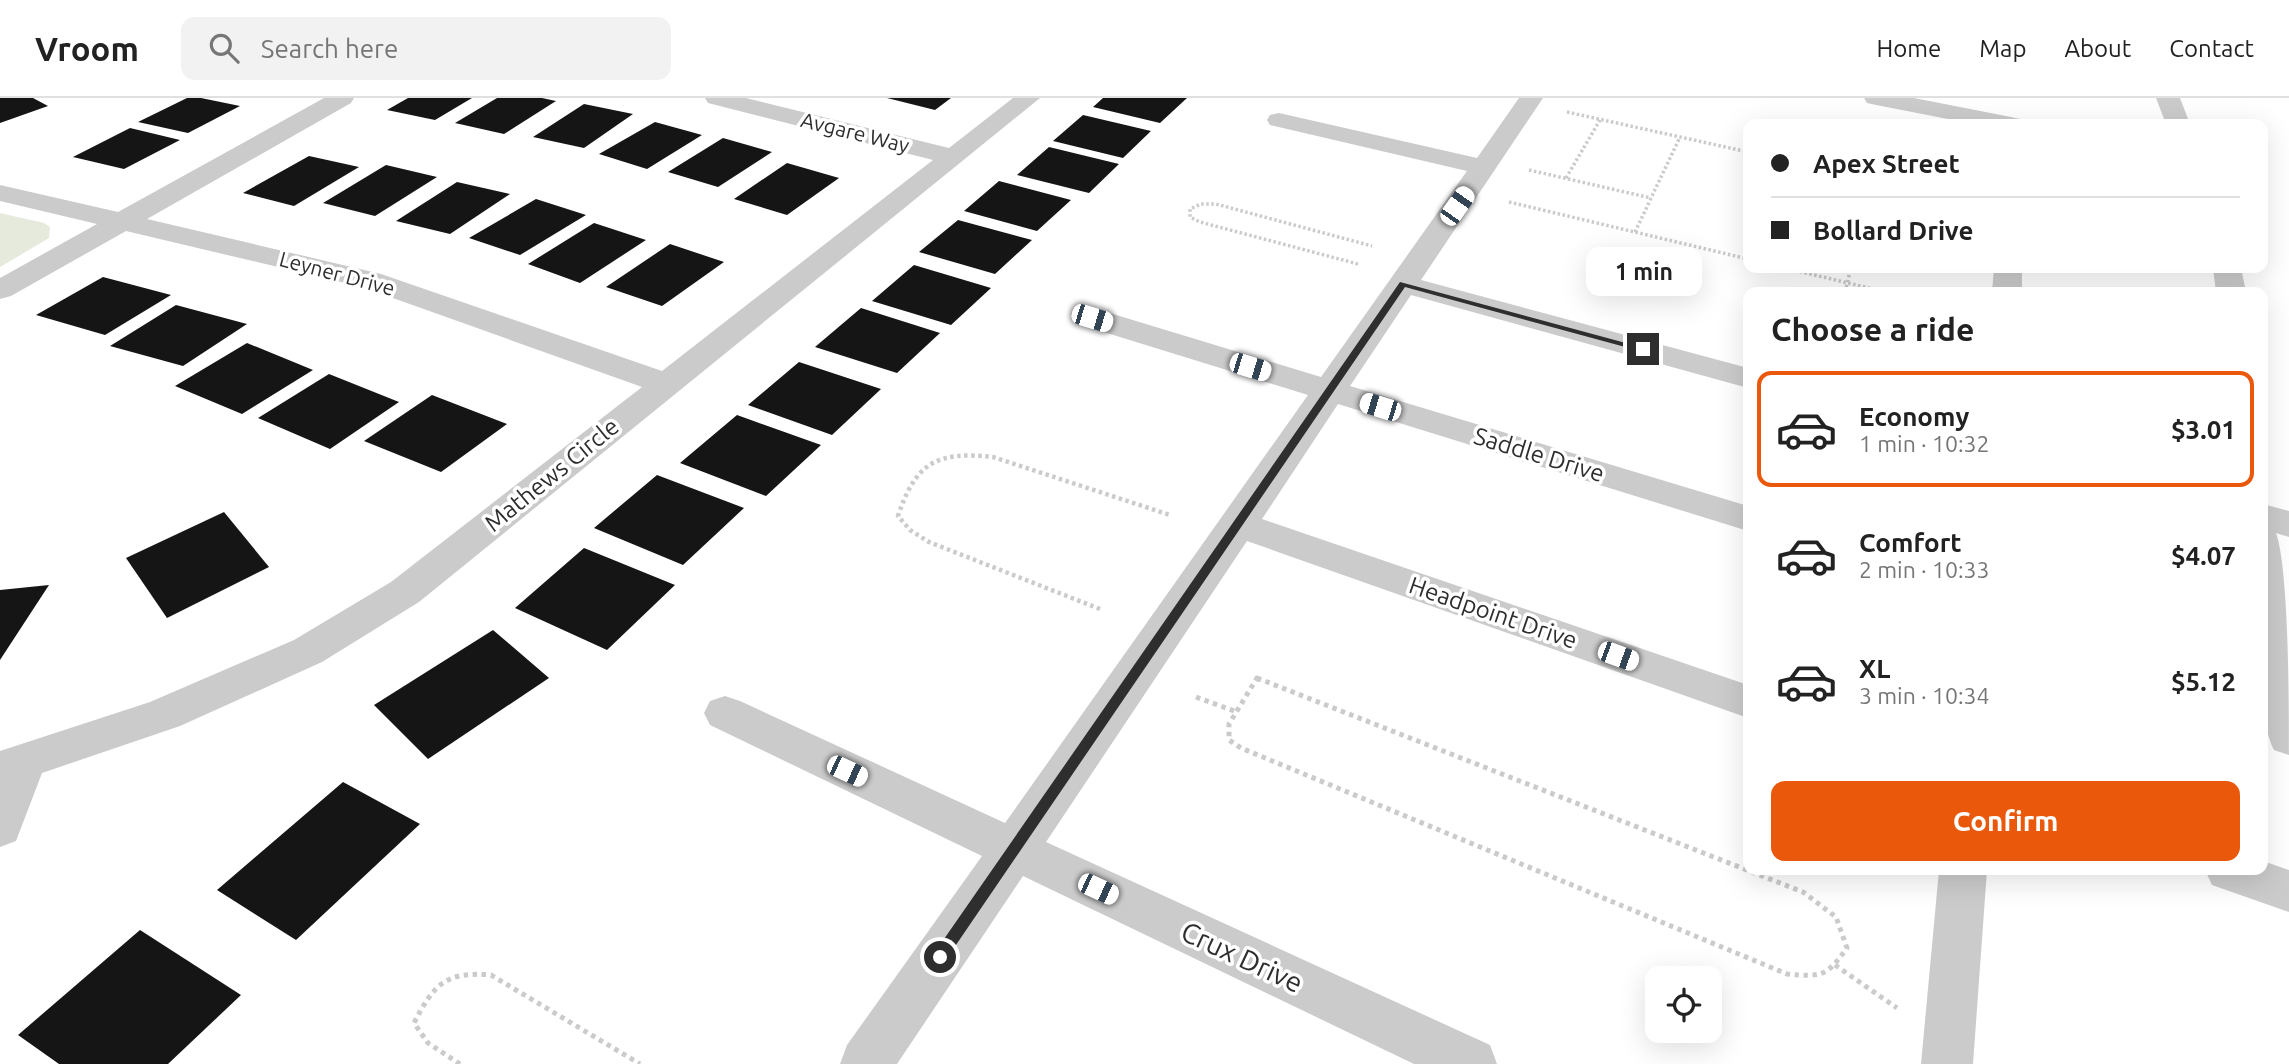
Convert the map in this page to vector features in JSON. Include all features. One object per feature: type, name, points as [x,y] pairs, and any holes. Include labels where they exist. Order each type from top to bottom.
[{"type":"street","points":[[0,290],[342,98]]},
{"type":"street","name":"Avgare Way","points":[[717,98],[953,157]]},
{"type":"street","name":"Mathews Circle","points":[[0,827],[12,766],[165,713],[308,651],[405,592],[1028,98]]},
{"type":"street","points":[[866,1064],[1531,98]]},
{"type":"street","points":[[1877,98],[1985,119]]},
{"type":"street","points":[[2168,98],[2176,119]]},
{"type":"street","points":[[1279,120],[1484,167]]},
{"type":"street","name":"Leyner Drive","points":[[0,193],[371,280],[666,384]]},
{"type":"street","points":[[1403,284],[1743,377]]},
{"type":"street","name":"Saddle Drive","points":[[1092,318],[1743,517]]},
{"type":"street","points":[[2268,518],[2289,524]]},
{"type":"street","name":"Headpoint Drive","points":[[1238,524],[1743,700]]},
{"type":"street","points":[[2268,589],[2278,682],[2289,738]]},
{"type":"street","name":"Crux Drive","points":[[725,713],[1471,1064]]},
{"type":"street","points":[[1947,1064],[1963,875]]},
{"type":"street","points":[[2243,875],[2289,891]]},
{"type":"path","points":[[1566,112],[1743,151]]},
{"type":"path","points":[[1566,178],[1600,120]]},
{"type":"path","points":[[1634,232],[1679,137]]},
{"type":"path","points":[[1529,170],[1651,198]]},
{"type":"path","points":[[1509,201],[1743,258]]},
{"type":"path","points":[[1358,264],[1200,222],[1191,217],[1190,209],[1201,204],[1216,204],[1372,246]]},
{"type":"path","points":[[1806,273],[1864,287]]},
{"type":"path","points":[[1846,287],[1850,273]]},
{"type":"path","points":[[1100,609],[929,542],[910,530],[898,516],[901,496],[911,477],[932,463],[957,454],[1003,457],[1170,515]]},
{"type":"path","points":[[1743,868],[1257,678],[1229,724],[1229,740],[1241,748],[1787,974],[1817,977],[1835,965],[1847,948],[1836,917],[1803,892],[1760,875]]},
{"type":"path","points":[[1196,697],[1237,712]]},
{"type":"path","points":[[460,1064],[428,1043],[414,1023],[430,990],[464,971],[491,975],[640,1064]]},
{"type":"shaded area","points":[[0,213],[44,223],[50,227],[49,238],[0,267]]},
{"type":"building","points":[[0,98],[33,98],[48,106],[0,123]]},
{"type":"building","points":[[187,98],[240,106],[188,133],[138,122]]},
{"type":"building","points":[[408,98],[472,98],[435,120],[387,110]]},
{"type":"building","points":[[497,98],[542,98],[556,101],[504,134],[455,123]]},
{"type":"building","points":[[887,98],[951,98],[935,110]]},
{"type":"building","points":[[1103,98],[1187,98],[1160,123],[1093,107]]},
{"type":"building","points":[[584,104],[633,114],[584,148],[533,137]]},
{"type":"building","points":[[1083,115],[1151,131],[1123,158],[1053,141]]},
{"type":"building","points":[[655,122],[702,135],[647,169],[599,154]]},
{"type":"building","points":[[130,128],[180,140],[124,169],[73,157]]},
{"type":"building","points":[[723,138],[772,152],[718,187],[668,172]]},
{"type":"building","points":[[1049,147],[1119,164],[1089,193],[1017,175]]},
{"type":"building","points":[[309,156],[359,167],[294,206],[243,193]]},
{"type":"building","points":[[787,163],[839,178],[787,215],[734,199]]},
{"type":"building","points":[[386,165],[437,177],[375,216],[323,203]]},
{"type":"building","points":[[999,181],[1071,200],[1037,231],[964,211]]},
{"type":"building","points":[[457,182],[510,194],[450,234],[396,221]]},
{"type":"building","points":[[536,199],[586,215],[520,255],[469,238]]},
{"type":"building","points":[[958,220],[1032,240],[995,274],[919,252]]},
{"type":"building","points":[[594,223],[646,240],[580,283],[528,264]]},
{"type":"building","points":[[670,244],[724,262],[662,306],[606,287]]},
{"type":"building","points":[[914,265],[991,288],[951,325],[872,301]]},
{"type":"building","points":[[103,277],[171,295],[105,335],[36,315]]},
{"type":"building","points":[[176,305],[247,324],[183,366],[110,346]]},
{"type":"building","points":[[861,308],[940,333],[897,373],[815,347]]},
{"type":"building","points":[[247,343],[313,370],[242,414],[175,386]]},
{"type":"building","points":[[799,362],[881,389],[832,435],[748,405]]},
{"type":"building","points":[[329,374],[399,402],[330,449],[258,418]]},
{"type":"building","points":[[432,395],[507,424],[441,472],[364,441]]},
{"type":"building","points":[[737,415],[821,445],[766,496],[680,463]]},
{"type":"building","points":[[657,475],[744,508],[683,565],[594,528]]},
{"type":"building","points":[[224,512],[269,567],[167,618],[126,558]]},
{"type":"building","points":[[584,548],[675,585],[607,650],[515,608]]},
{"type":"building","points":[[49,585],[0,660],[0,590]]},
{"type":"building","points":[[493,630],[549,678],[428,759],[374,705]]},
{"type":"building","points":[[343,782],[420,824],[296,940],[217,890]]},
{"type":"building","points":[[140,930],[241,995],[168,1064],[59,1064],[18,1035]]},
{"type":"route","points":[[940,957],[1403,284],[1643,349]]}]
